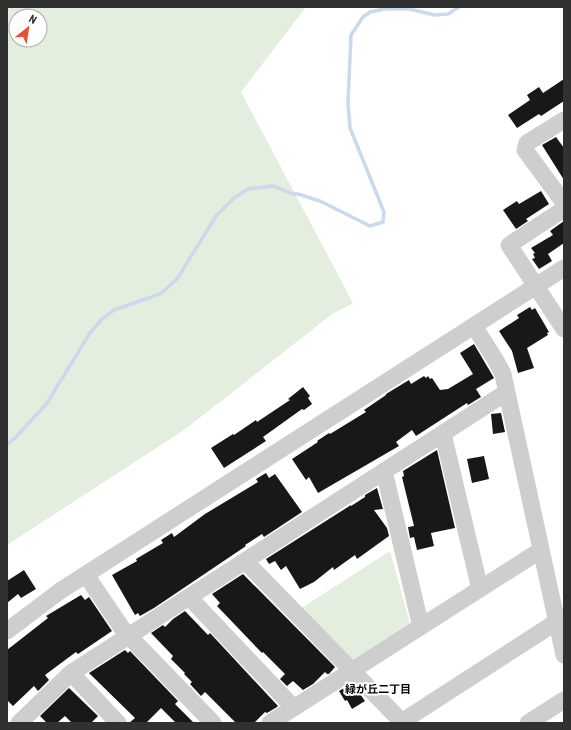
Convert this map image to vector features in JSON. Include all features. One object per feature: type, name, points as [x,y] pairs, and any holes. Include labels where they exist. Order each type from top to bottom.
[{"type":"street","points":[[564,120],[528,143],[525,150],[564,203]]},
{"type":"street","points":[[564,209],[509,245],[564,329]]},
{"type":"street","points":[[7,631],[43,603],[564,268]]},
{"type":"street","points":[[474,326],[500,366],[503,374],[541,550],[560,620],[564,655]]},
{"type":"street","points":[[22,722],[71,673],[507,392]]},
{"type":"street","points":[[443,434],[480,589]]},
{"type":"street","points":[[384,471],[421,627]]},
{"type":"street","points":[[270,723],[541,550]]},
{"type":"street","points":[[245,561],[402,723],[560,620]]},
{"type":"street","points":[[86,575],[128,636],[213,723]]},
{"type":"street","points":[[189,597],[294,708]]},
{"type":"street","points":[[71,673],[118,723]]},
{"type":"street","points":[[528,723],[564,700]]},
{"type":"green space","points":[[7,7],[306,7],[241,92],[353,303],[331,315],[184,430],[7,545]]},
{"type":"green space","points":[[390,551],[411,627],[355,664],[302,613],[303,607]]},
{"type":"building","points":[[564,79],[564,101],[541,116],[539,114],[517,128],[508,115],[530,100],[527,95],[539,87],[543,93]]},
{"type":"building","points":[[556,137],[564,148],[564,180],[542,145]]},
{"type":"building","points":[[541,191],[549,204],[526,219],[528,221],[516,229],[503,210],[517,201],[519,204]]},
{"type":"building","points":[[564,221],[564,243],[548,254],[552,261],[539,269],[532,259],[535,258],[533,254],[535,253],[531,248],[553,235],[550,231]]},
{"type":"building","points":[[530,307],[532,310],[535,308],[549,332],[547,333],[548,335],[527,348],[534,368],[518,373],[512,351],[499,331],[519,318],[517,315]]},
{"type":"building","points":[[474,344],[494,378],[476,389],[481,397],[468,405],[467,403],[416,436],[412,430],[396,442],[399,446],[318,493],[309,477],[306,480],[292,459],[329,433],[330,434],[366,412],[364,410],[409,380],[411,384],[424,376],[426,378],[428,376],[430,379],[432,378],[440,390],[448,389],[473,374],[460,353]]},
{"type":"building","points":[[303,387],[310,396],[308,398],[312,404],[304,410],[302,409],[263,437],[266,441],[224,468],[211,448],[256,420],[257,422],[290,400],[288,399]]},
{"type":"building","points":[[501,413],[505,432],[493,434],[491,414]]},
{"type":"building","points":[[437,450],[455,528],[431,533],[434,546],[417,550],[414,537],[410,538],[408,527],[414,526],[402,477],[404,476],[403,471]]},
{"type":"building","points":[[484,456],[489,479],[472,483],[467,459]]},
{"type":"building","points":[[266,473],[269,478],[275,474],[302,512],[264,537],[262,534],[245,545],[246,546],[154,608],[140,616],[138,613],[135,615],[112,575],[137,561],[136,559],[163,543],[161,540],[172,533],[174,537],[205,514],[258,482],[256,479]]},
{"type":"building","points":[[377,488],[383,509],[374,510],[387,528],[389,536],[357,559],[355,555],[334,570],[333,567],[314,582],[300,589],[286,566],[281,570],[275,561],[269,564],[266,559]]},
{"type":"building","points":[[24,570],[36,589],[21,598],[18,594],[7,603],[7,581]]},
{"type":"building","points":[[243,574],[335,667],[329,674],[325,672],[313,684],[303,690],[293,681],[287,686],[280,679],[285,674],[263,652],[262,653],[217,606],[220,603],[212,594]]},
{"type":"building","points":[[81,595],[85,600],[89,597],[112,631],[78,654],[76,652],[45,675],[49,680],[38,691],[34,686],[13,706],[7,700],[7,650],[48,618],[46,616]]},
{"type":"building","points":[[185,611],[208,635],[210,633],[278,706],[277,707],[267,713],[265,712],[254,723],[236,723],[205,692],[201,696],[190,684],[192,682],[184,674],[185,673],[171,659],[173,656],[151,633],[163,625],[165,627],[173,619]]},
{"type":"building","points":[[125,650],[128,653],[130,651],[178,701],[175,704],[194,723],[176,723],[161,708],[146,723],[129,723],[135,718],[89,673]]},
{"type":"building","points":[[351,684],[365,701],[352,709],[347,700],[345,701],[339,691]]},
{"type":"building","points":[[69,688],[98,716],[91,723],[72,723],[65,716],[57,723],[47,723],[40,716]]},
{"type":"waterway","points":[[7,444],[15,438],[47,403],[90,333],[102,319],[114,310],[160,294],[177,279],[216,216],[234,198],[248,189],[273,186],[293,194],[298,194],[320,201],[370,226],[383,222],[384,212],[350,128],[348,103],[351,35],[363,17],[370,12],[385,9],[409,9],[435,15],[448,14],[459,7]]},
{"type":"district","name":"緑が丘二丁目","points":[[378,689]]}]
